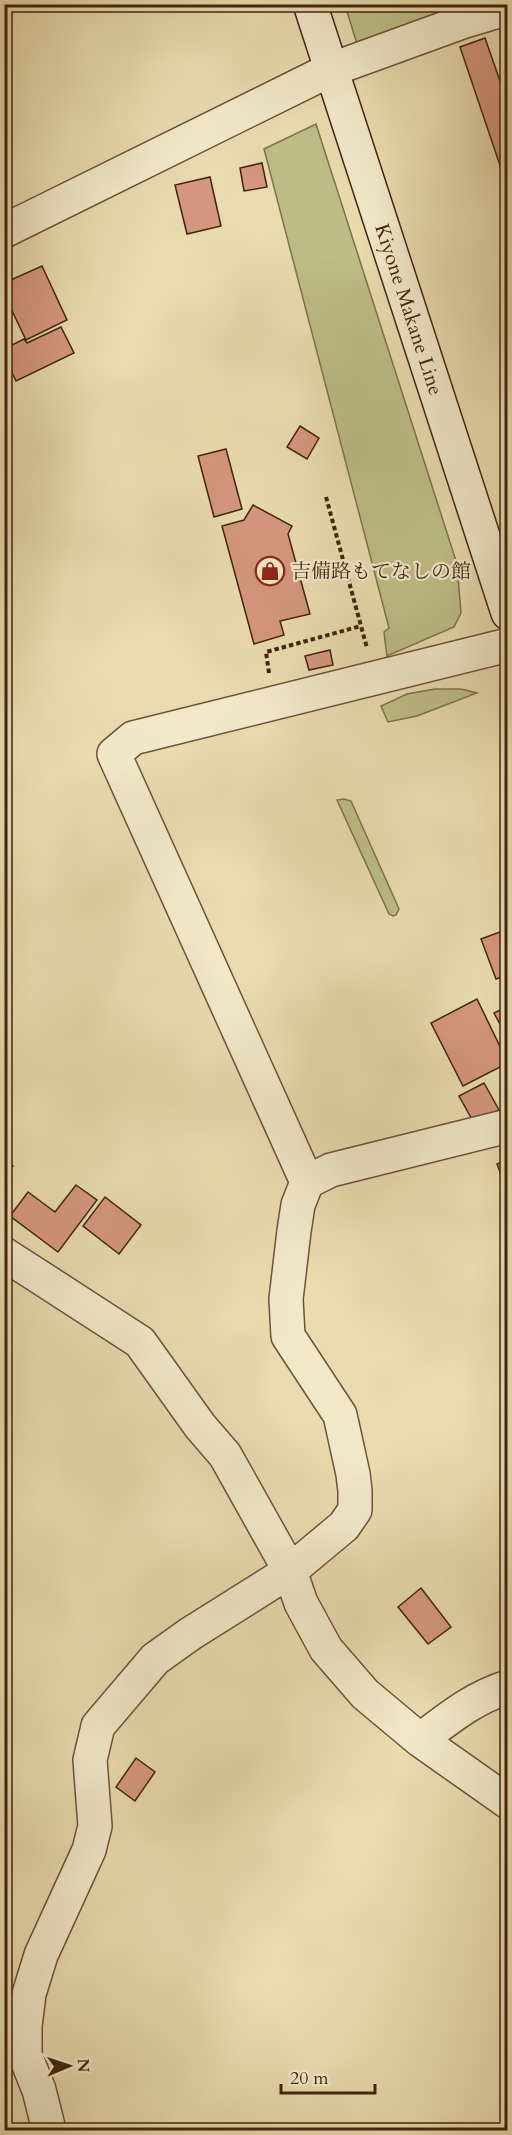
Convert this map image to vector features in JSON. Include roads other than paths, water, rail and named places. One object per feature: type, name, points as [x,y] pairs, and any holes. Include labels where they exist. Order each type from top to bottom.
[{"type":"street","name":"Kiyone Makane Line","points":[[310,4],[507,610]]},
{"type":"street","points":[[4,231],[330,70],[507,8]]},
{"type":"street","points":[[307,1182],[114,754],[134,738],[507,645]]},
{"type":"street","points":[[49,2130],[39,2090],[25,2055],[25,2026],[29,1994],[41,1955],[89,1850],[95,1826],[90,1760],[98,1726],[155,1659],[190,1634],[290,1571],[344,1526],[355,1510],[356,1491],[340,1415],[288,1336],[286,1299],[295,1222],[298,1205],[307,1182],[331,1170],[507,1126]]},
{"type":"street","points":[[4,1254],[140,1342],[200,1426],[225,1455],[290,1571],[301,1602],[326,1649],[365,1694],[420,1740],[507,1802]]},
{"type":"street","points":[[420,1740],[468,1704],[507,1687]]},
{"type":"place","name":"吉備路もてなしの館","points":[[270,571]]}]
